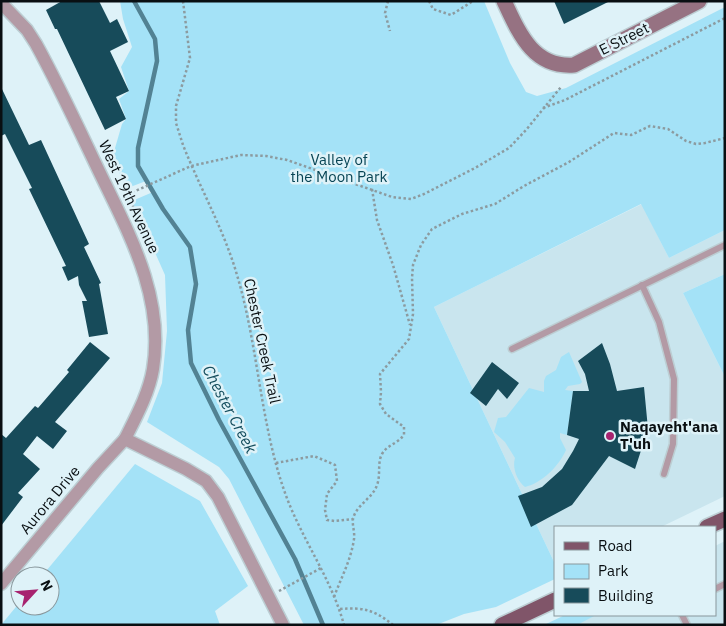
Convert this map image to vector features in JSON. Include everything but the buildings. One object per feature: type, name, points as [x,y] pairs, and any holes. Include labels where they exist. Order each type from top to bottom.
[{"type":"main road","name":"E Street","points":[[504,1],[518,31],[532,50],[546,62],[562,66],[574,65],[699,1]]},
{"type":"main road","points":[[708,526],[725,519]]},
{"type":"main road","points":[[502,625],[554,600]]},
{"type":"street","name":"West 19th Avenue","points":[[1,3],[27,30],[36,44],[128,229],[144,269],[152,303],[155,336],[153,369],[146,394],[125,439]]},
{"type":"street","name":"Aurora Drive","points":[[1,584],[98,468],[125,439]]},
{"type":"street","points":[[125,439],[186,469],[206,482],[218,497],[284,625]]},
{"type":"lane","points":[[512,348],[725,245]]},
{"type":"lane","points":[[642,285],[658,322],[674,379],[673,444],[664,474]]},
{"type":"path","name":"Chester Creek Trail","points":[[183,1],[190,58],[176,106],[176,123],[191,166],[237,274],[250,328],[271,446],[284,491],[307,542],[330,582],[344,625]]},
{"type":"path","points":[[388,1],[385,13],[390,31]]},
{"type":"path","points":[[429,1],[433,9],[451,15],[473,1]]},
{"type":"path","points":[[542,108],[566,100],[725,18]]},
{"type":"path","points":[[133,192],[191,166],[241,155],[266,156],[287,160],[392,198],[411,199],[475,168],[509,148],[561,87]]},
{"type":"path","points":[[334,597],[345,573],[355,537],[353,519],[360,507],[375,492],[378,482],[380,457],[386,447],[398,443],[404,434],[404,427],[386,414],[380,404],[382,392],[380,374],[408,339],[413,314],[413,265],[420,245],[432,229],[462,214],[495,204],[569,162],[614,133],[631,135],[650,126],[668,129],[686,142],[696,144],[725,138]]},
{"type":"path","points":[[372,190],[377,220],[393,265],[410,325]]},
{"type":"path","points":[[276,462],[314,456],[335,465],[337,481],[327,494],[325,510],[327,520],[353,519]]},
{"type":"path","points":[[292,584],[322,568]]},
{"type":"path","points":[[340,609],[365,609],[382,616],[393,625]]},
{"type":"shaded area","name":"Naqayeht'ana T'uh","points":[[642,204],[669,258],[725,230],[725,274],[683,293],[725,377],[725,496],[663,526],[554,526],[554,562],[434,307]]},
{"type":"shaded area","points":[[725,541],[725,625],[547,625],[566,616],[716,616],[716,546]]},
{"type":"green space","name":"Valley of the Moon Park","points":[[120,1],[484,1],[510,63],[526,92],[537,96],[566,88],[725,7],[725,230],[669,258],[641,204],[434,307],[554,562],[554,579],[496,607],[464,614],[436,625],[304,625],[229,479],[219,467],[147,422],[162,383],[167,331],[165,275],[132,201],[153,192],[146,181],[125,189],[113,155],[122,124],[126,119],[119,99],[129,91],[121,67],[132,47],[123,19]]},
{"type":"green space","points":[[725,274],[725,377],[683,293]]},
{"type":"green space","points":[[569,352],[582,382],[568,386],[565,390],[573,391],[567,435],[560,433],[560,438],[566,450],[559,462],[544,478],[525,487],[516,474],[515,458],[505,442],[494,432],[498,418],[506,417],[529,388],[544,392],[546,376],[556,370],[561,357]]},
{"type":"green space","points":[[135,464],[200,501],[248,586],[215,611],[220,625],[1,625],[10,614],[10,616],[60,616],[60,566],[50,566]]},
{"type":"green space","points":[[563,616],[594,616],[577,625],[544,625]]},
{"type":"waterway","name":"Chester Creek","points":[[134,1],[155,39],[157,61],[138,148],[138,166],[163,209],[190,247],[196,284],[188,330],[191,363],[219,420],[295,559],[323,625]]},
{"type":"place","name":"Naqayeht'ana T'uh","points":[[610,436]]}]
